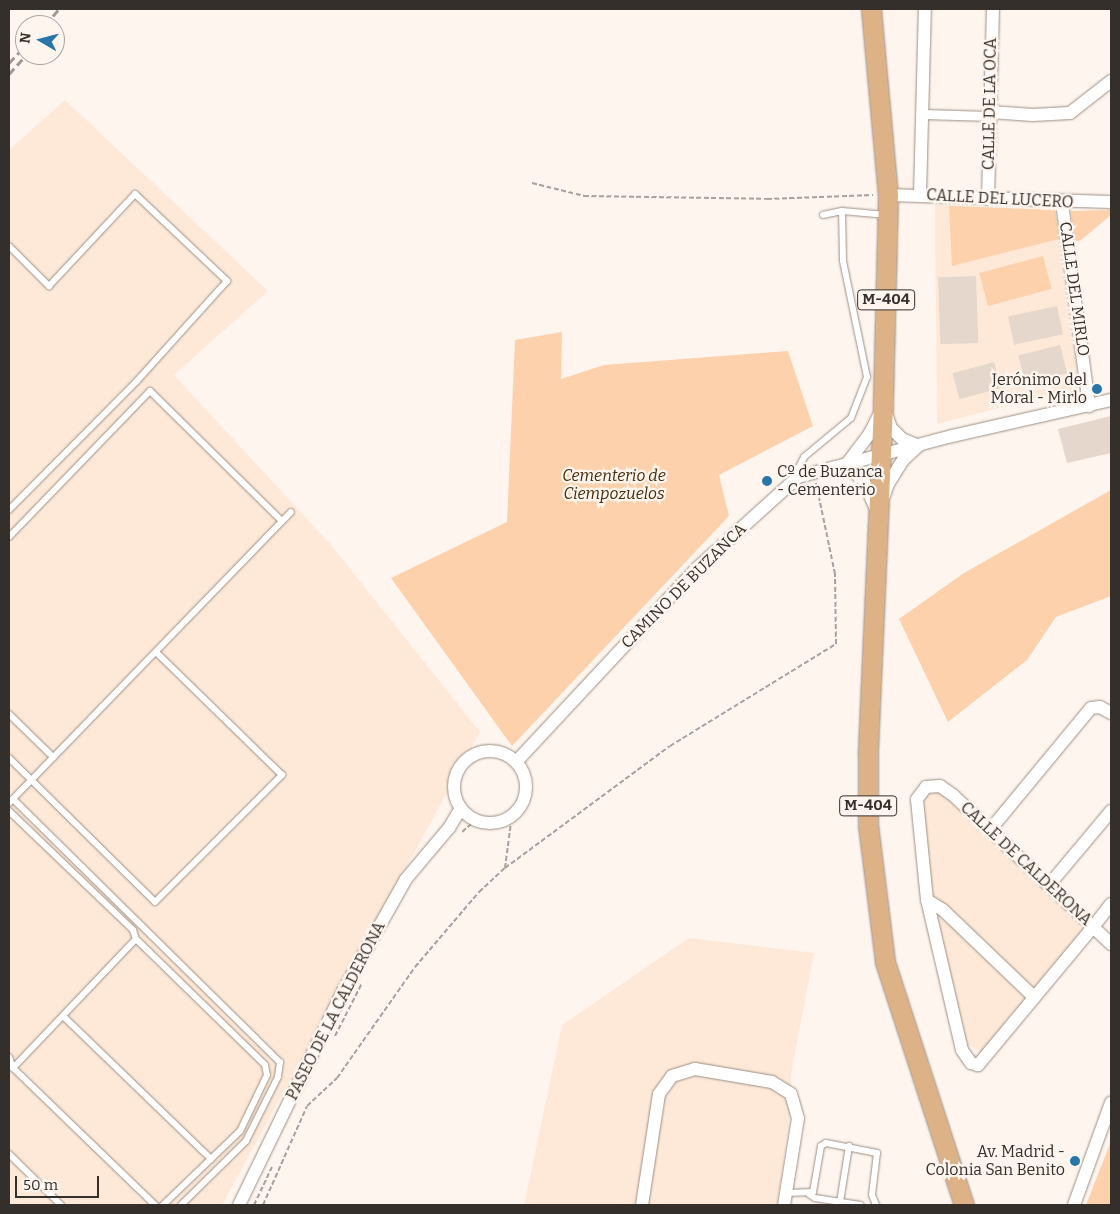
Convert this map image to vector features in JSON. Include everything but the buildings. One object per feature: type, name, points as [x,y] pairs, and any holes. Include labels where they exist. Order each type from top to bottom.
[{"type":"main road","name":"M-404","points":[[871,9],[888,195],[888,215],[879,516],[868,755],[868,825],[885,962],[925,1090],[964,1205]]},
{"type":"main road","name":"M-404","points":[[925,1090],[953,1205]]},
{"type":"street","points":[[920,195],[925,9]]},
{"type":"street","name":"CALLE DE LA OCA","points":[[988,199],[993,9]]},
{"type":"street","points":[[923,114],[1033,115],[1070,113],[1111,81]]},
{"type":"street","name":"CALLE DEL LUCERO","points":[[888,195],[1062,202],[1111,202]]},
{"type":"street","name":"CALLE DEL MIRLO","points":[[1062,202],[1089,406]]},
{"type":"street","name":"CAMINO DE BUZANCA","points":[[516,762],[695,570],[798,477],[1111,400]]},
{"type":"street","points":[[879,516],[888,484],[903,460],[919,446],[902,439],[891,428],[883,406]]},
{"type":"street","points":[[879,516],[864,480],[846,465],[870,433],[883,406]]},
{"type":"street","points":[[990,830],[1091,708],[1100,707],[1111,713]]},
{"type":"street","points":[[495,751],[516,762],[523,772],[526,792],[520,806],[512,815],[495,822],[469,815],[456,797],[455,782],[460,766],[469,758],[482,752],[495,751]]},
{"type":"street","name":"CALLE DE CALDERONA","points":[[927,900],[917,799],[926,787],[940,786],[990,830],[1111,944]]},
{"type":"street","points":[[1049,885],[1111,811]]},
{"type":"street","name":"PASEO DE LA CALDERONA","points":[[239,1205],[344,989],[406,879],[469,815]]},
{"type":"street","points":[[927,900],[943,910],[1034,997]]},
{"type":"street","points":[[927,900],[962,1050],[971,1063],[978,1064],[1111,904]]},
{"type":"street","points":[[642,1205],[659,1094],[672,1076],[696,1068],[772,1082],[791,1094],[798,1118],[785,1199]]},
{"type":"street","points":[[1074,1204],[1111,1103]]},
{"type":"lane","points":[[9,246],[49,286],[135,194],[227,281],[137,381],[9,510]]},
{"type":"lane","points":[[823,215],[842,211],[888,215]]},
{"type":"lane","points":[[790,484],[804,458],[851,418],[867,377],[843,261],[842,211]]},
{"type":"lane","points":[[9,537],[150,390],[282,521]]},
{"type":"lane","points":[[181,1205],[246,1141],[278,1077],[280,1062],[11,801],[292,512]]},
{"type":"lane","points":[[9,758],[155,902],[282,775],[156,652]]},
{"type":"lane","points":[[9,714],[52,757]]},
{"type":"lane","points":[[9,811],[133,930],[136,940],[265,1065],[267,1075],[240,1131],[163,1205]]},
{"type":"lane","points":[[10,1069],[136,940]]},
{"type":"lane","points":[[63,1016],[211,1159]]},
{"type":"lane","points":[[9,1057],[10,1069],[155,1205]]},
{"type":"lane","points":[[809,1194],[813,1192],[821,1146],[826,1143],[849,1146],[877,1153],[872,1195],[876,1205]]},
{"type":"lane","points":[[840,1202],[849,1146]]},
{"type":"lane","points":[[9,1154],[61,1205]]},
{"type":"lane","points":[[785,1199],[809,1194],[860,1205]]},
{"type":"path","points":[[532,183],[584,196],[768,199],[888,195]]},
{"type":"path","points":[[263,1205],[307,1106],[337,1078],[415,967],[478,892],[505,868],[670,746],[836,644],[835,574],[814,473]]},
{"type":"path","points":[[455,831],[469,815]]},
{"type":"path","points":[[505,868],[512,815]]},
{"type":"path","points":[[334,1040],[364,979]]},
{"type":"path","points":[[255,1205],[275,1161]]},
{"type":"shaded area","points":[[65,100],[268,291],[174,375],[331,545],[480,732],[222,1205],[9,1205],[9,150]]},
{"type":"shaded area","points":[[935,205],[1055,210],[1079,387],[937,424]]},
{"type":"shaded area","points":[[938,790],[1087,925],[983,1052],[962,1042],[936,930],[919,817],[926,793]]},
{"type":"shaded area","points":[[689,938],[814,953],[791,1074],[789,1120],[777,1205],[524,1205],[562,1025]]},
{"type":"green space","points":[[949,206],[1055,210],[1059,239],[952,266]]},
{"type":"green space","points":[[1111,210],[1111,215],[1075,245],[1071,211]]},
{"type":"green space","points":[[1043,256],[1052,289],[988,306],[979,273]]},
{"type":"green space","name":"Cementerio de Ciempozuelos","points":[[562,332],[561,379],[604,365],[788,351],[813,426],[719,475],[729,516],[512,746],[391,578],[507,522],[515,340]]},
{"type":"green space","points":[[1111,490],[1111,596],[1056,617],[1027,660],[948,722],[899,619],[964,573]]},
{"type":"green space","points":[[1111,1141],[1111,1205],[1086,1205]]},
{"type":"railway","points":[[54,15],[59,9]]},
{"type":"railway","points":[[9,63],[15,57]]},
{"type":"railway","points":[[9,74],[17,65]]},
{"type":"place","name":"Jerónimo del Moral - Mirlo","points":[[1097,389]]},
{"type":"place","name":"Cº de Buzanca - Cementerio","points":[[767,481]]},
{"type":"place","name":"Av. Madrid - Colonia San Benito","points":[[1075,1161]]}]
